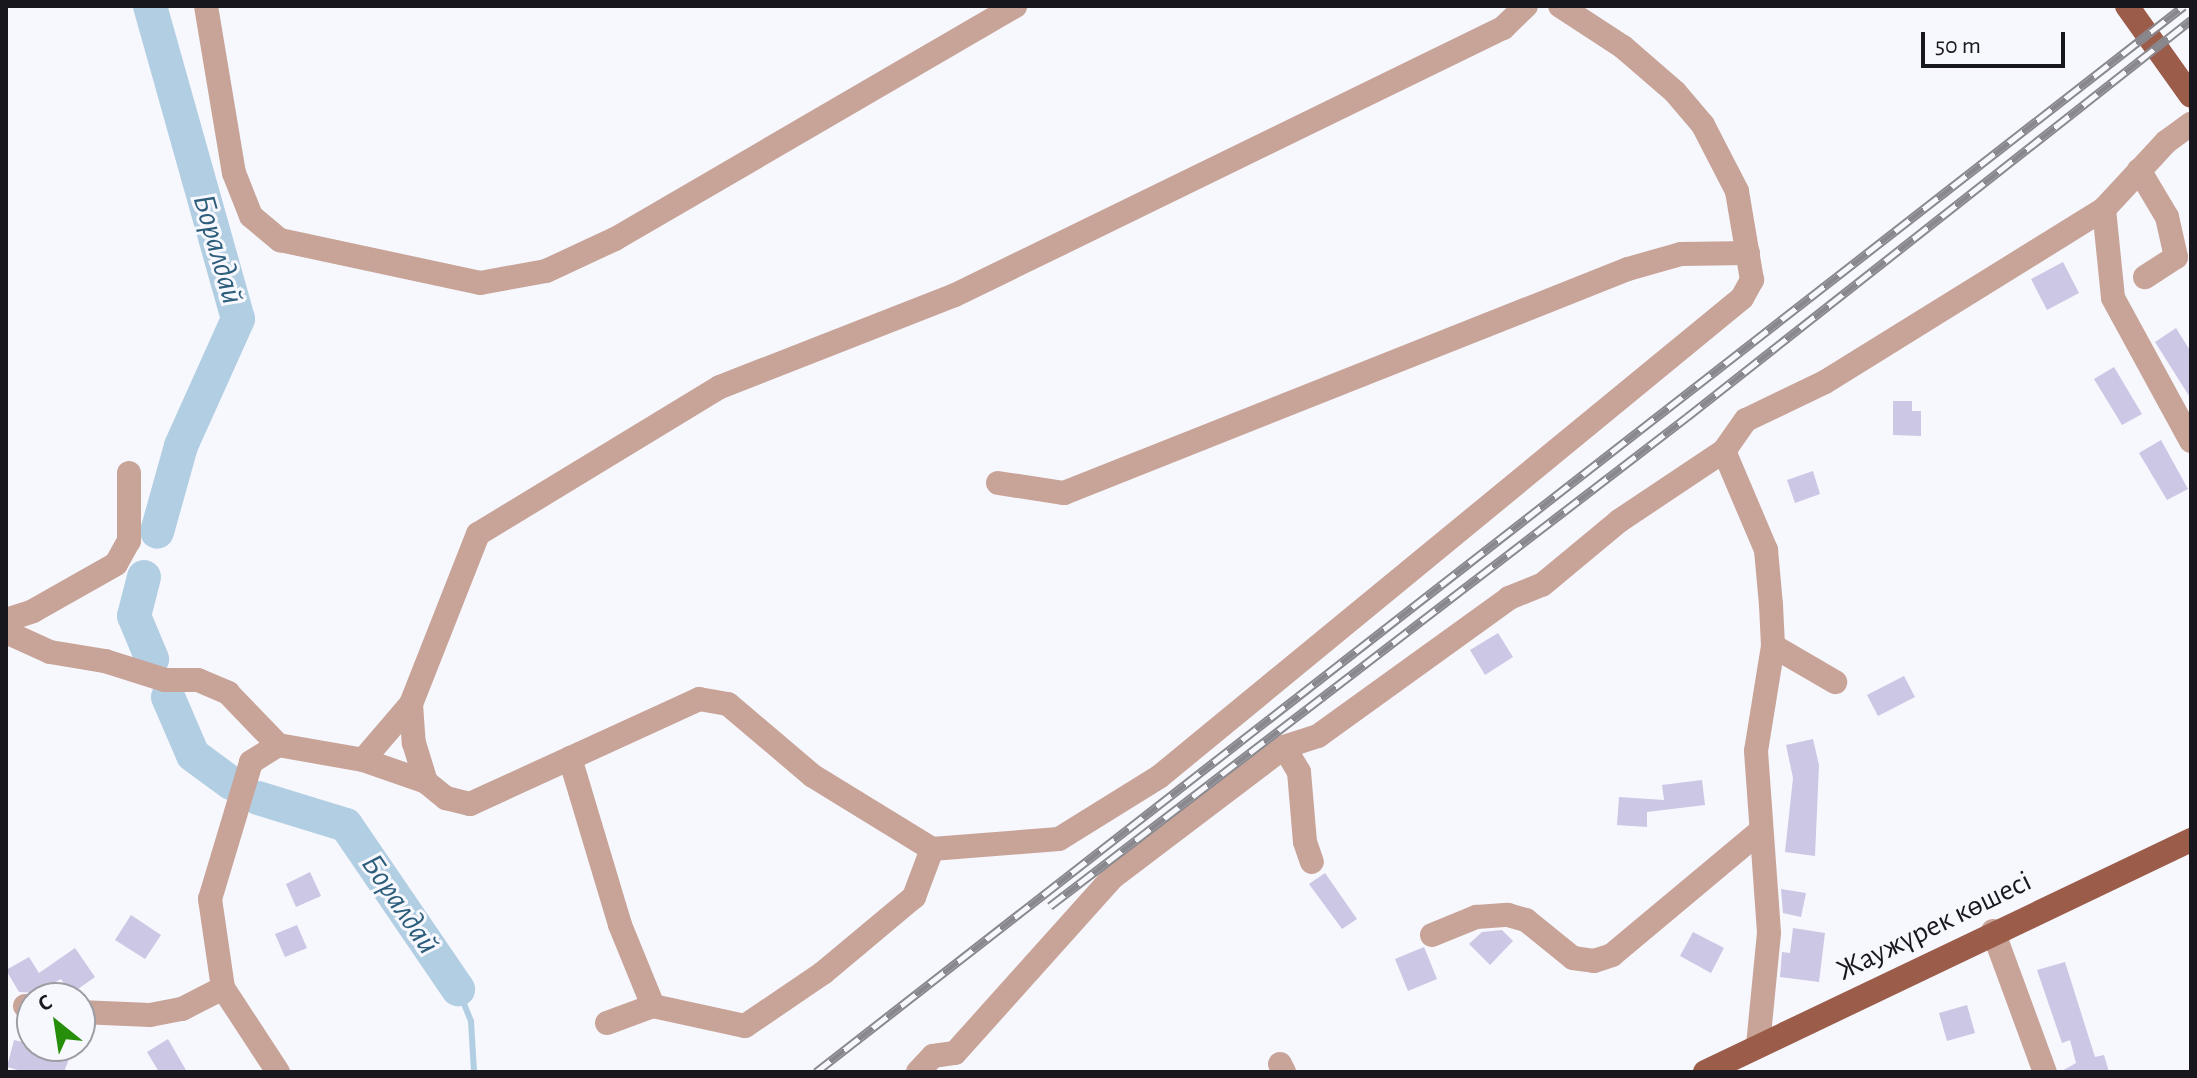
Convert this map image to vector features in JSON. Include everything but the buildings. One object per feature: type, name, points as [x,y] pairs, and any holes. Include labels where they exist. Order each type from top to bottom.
[{"type":"main road","points":[[2127,6],[2190,93]]},
{"type":"main road","name":"Жаужүрек көшесі","points":[[1705,1072],[1993,931],[2191,840]]},
{"type":"street","points":[[206,6],[234,173],[251,216],[280,240],[480,283],[546,271],[615,239],[1015,6]]},
{"type":"street","points":[[363,760],[411,704],[478,534],[720,387],[955,295],[1503,28],[1526,6]]},
{"type":"street","points":[[6,632],[50,652],[105,661],[165,680],[208,684],[228,693],[278,745],[363,760],[426,782],[446,798],[470,804],[699,699],[728,704],[813,776],[932,849],[1059,839],[1159,777],[1742,298],[1752,280],[1737,191],[1703,125],[1675,92],[1623,47],[1560,6]]},
{"type":"street","points":[[918,1072],[933,1056],[960,1062],[1113,877],[1284,747],[1318,736],[1509,598],[1542,585],[1619,521],[1724,451],[1746,420],[1825,382],[2104,209],[2139,170],[2191,124]]},
{"type":"street","points":[[2139,170],[2167,217],[2176,257],[2145,277]]},
{"type":"street","points":[[2104,209],[2113,298],[2191,441]]},
{"type":"street","points":[[998,483],[1064,493],[1628,269],[1681,254],[1748,253]]},
{"type":"street","points":[[1724,451],[1766,550],[1773,646],[1756,751],[1759,832],[1769,933],[1758,1046]]},
{"type":"street","points":[[6,620],[33,611],[116,564],[129,541],[129,473]]},
{"type":"street","points":[[1773,646],[1835,682]]},
{"type":"street","points":[[411,704],[414,743],[426,782]]},
{"type":"street","points":[[278,745],[251,762],[210,899],[223,988],[278,1072]]},
{"type":"street","points":[[1284,747],[1299,772],[1305,842],[1312,862]]},
{"type":"street","points":[[570,758],[620,925],[653,1006]]},
{"type":"street","points":[[1432,935],[1476,917],[1508,915],[1526,920],[1573,958],[1594,961],[1612,955],[1759,832]]},
{"type":"street","points":[[607,1023],[653,1006],[745,1026],[823,973],[914,897],[932,849]]},
{"type":"street","points":[[1993,931],[2045,1072]]},
{"type":"street","points":[[96,1013],[150,1015],[182,1009],[223,988]]},
{"type":"waterway","name":"Боралдай","points":[[150,6],[238,319],[181,446],[157,532]]},
{"type":"waterway","name":"Боралдай","points":[[144,577],[134,616],[152,659]]},
{"type":"waterway","name":"Боралдай","points":[[168,697],[193,755],[231,783]]},
{"type":"waterway","name":"Боралдай","points":[[258,798],[346,825],[458,989]]},
{"type":"waterway","name":"Боралдай","points":[[458,989],[471,1021],[474,1072]]},
{"type":"railway","points":[[816,1072],[2184,6]]},
{"type":"railway","points":[[1050,906],[1687,417],[2191,20]]}]
